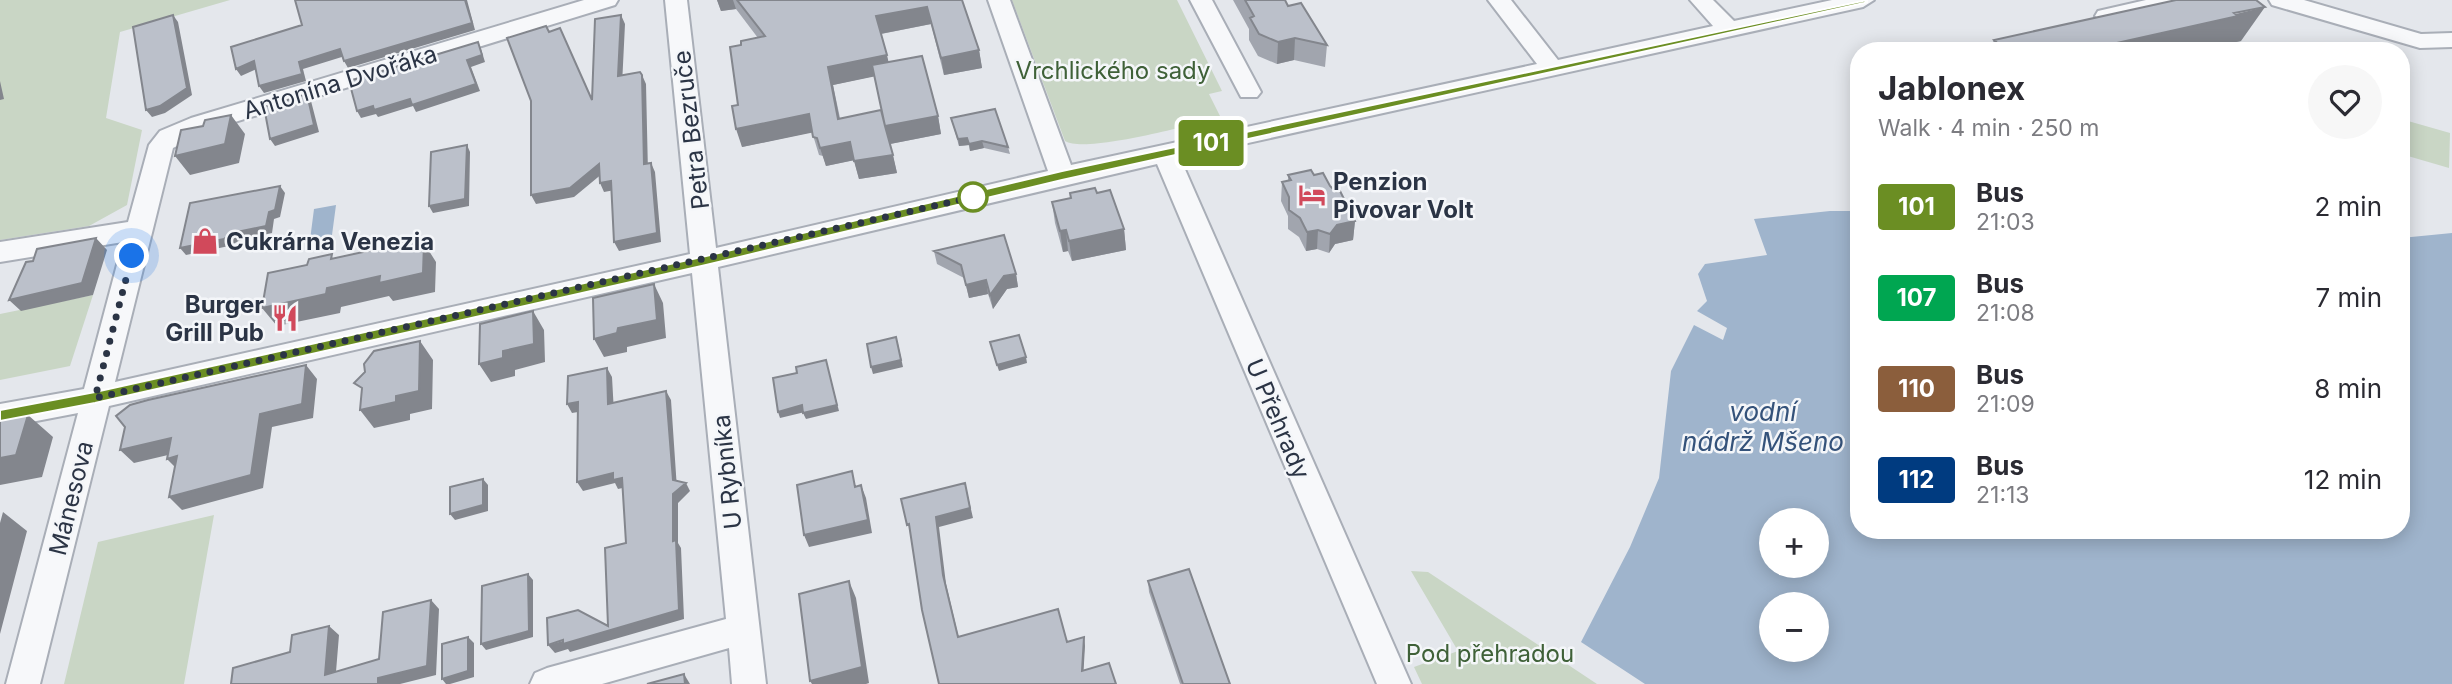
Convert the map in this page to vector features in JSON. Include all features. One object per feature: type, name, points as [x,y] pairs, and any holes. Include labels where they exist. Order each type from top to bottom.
[{"type":"street","name":"Antonína Dvořáka","points":[[138,230],[161,145],[169,137],[200,124],[607,0]]},
{"type":"street","name":"Petra Bezruče","points":[[676,0],[706,260]]},
{"type":"street","points":[[999,0],[1062,176]]},
{"type":"street","points":[[1201,0],[1249,92]]},
{"type":"street","points":[[1499,0],[1553,69]]},
{"type":"street","points":[[1701,0],[1729,30]]},
{"type":"street","points":[[0,416],[95,398],[706,260],[1062,176],[1863,0]]},
{"type":"street","points":[[2083,21],[2175,0]]},
{"type":"street","points":[[2280,0],[2420,41],[2452,40]]},
{"type":"street","name":"U Přehrady","points":[[1165,153],[1394,684]]},
{"type":"street","points":[[0,252],[138,230]]},
{"type":"street","name":"Mánesova","points":[[23,684],[138,230]]},
{"type":"street","name":"U Rybníka","points":[[706,260],[749,684]]},
{"type":"street","points":[[547,684],[743,629]]},
{"type":"green space","points":[[0,0],[230,0],[120,32],[106,118],[142,130],[127,205],[89,226],[0,240]]},
{"type":"green space","name":"Vrchlického sady","points":[[1012,0],[1177,0],[1222,91],[1209,94],[1221,118],[1116,141],[1077,144],[1065,141]]},
{"type":"green space","points":[[2410,122],[2450,133],[2449,168],[2410,157]]},
{"type":"green space","points":[[93,295],[70,366],[0,380],[0,314]]},
{"type":"green space","points":[[214,515],[184,684],[64,684],[98,542]]},
{"type":"green space","name":"Pod přehradou","points":[[1411,571],[1428,572],[1597,684],[1422,684],[1414,667],[1458,651]]},
{"type":"water","points":[[336,205],[332,235],[310,240],[314,209]]},
{"type":"water","name":"vodní nádrž Mšeno","points":[[1850,211],[1850,539],[2410,539],[2410,237],[2452,233],[2452,684],[1645,684],[1581,642],[1630,547],[1659,478],[1671,371],[1694,325],[1723,340],[1727,328],[1697,311],[1707,301],[1698,274],[1705,264],[1767,255],[1754,219]]},
{"type":"building","points":[[295,0],[465,0],[472,23],[344,61],[340,49],[299,62],[302,74],[259,86],[254,61],[236,69],[231,47],[302,25]]},
{"type":"building","points":[[737,0],[962,0],[979,50],[941,58],[927,7],[876,16],[887,55],[828,67],[838,119],[881,110],[893,155],[854,161],[850,142],[820,148],[817,138],[813,137],[809,114],[736,129],[732,106],[738,105],[730,47],[741,45],[741,41],[765,36]]},
{"type":"building","points":[[1245,0],[1285,0],[1288,6],[1301,3],[1327,45],[1295,38],[1278,42],[1259,34],[1250,18],[1254,16]]},
{"type":"building","points":[[2176,0],[2256,0],[2265,7],[2234,13],[2238,16],[2121,42],[1994,40]]},
{"type":"building","points":[[173,15],[187,88],[160,106],[146,110],[133,27]]},
{"type":"building","points":[[621,15],[618,76],[640,72],[642,75],[644,164],[651,163],[657,233],[614,242],[611,181],[600,183],[599,164],[570,188],[531,195],[531,101],[507,38],[546,26],[549,32],[560,28],[592,100],[595,19]]},
{"type":"building","points":[[478,42],[482,55],[467,60],[476,84],[412,105],[410,99],[374,110],[373,106],[357,111],[349,81]]},
{"type":"building","points":[[922,56],[938,116],[885,126],[872,65]]},
{"type":"building","points":[[307,94],[314,125],[270,139],[264,107]]},
{"type":"building","points":[[995,109],[1008,147],[982,141],[969,144],[967,138],[958,139],[951,118]]},
{"type":"building","points":[[231,115],[225,144],[175,156],[181,130],[203,126],[205,120]]},
{"type":"building","points":[[467,145],[465,199],[429,206],[431,152]]},
{"type":"building","points":[[1311,170],[1314,175],[1323,173],[1330,186],[1336,192],[1340,191],[1355,221],[1337,225],[1330,234],[1318,230],[1307,232],[1300,218],[1289,210],[1289,197],[1282,182],[1291,180],[1288,175]]},
{"type":"building","points":[[280,186],[275,210],[269,212],[266,226],[237,232],[224,239],[180,248],[190,203]]},
{"type":"building","points":[[1095,188],[1097,193],[1110,190],[1124,229],[1069,241],[1066,230],[1060,231],[1052,202],[1071,198],[1070,193]]},
{"type":"building","points":[[1004,235],[1016,274],[1004,276],[990,295],[986,280],[966,285],[961,265],[934,251]]},
{"type":"building","points":[[96,238],[82,283],[9,300],[26,262],[33,261],[37,249]]},
{"type":"building","points":[[418,240],[418,244],[424,243],[423,273],[379,283],[380,276],[327,288],[326,294],[262,308],[268,273],[307,265],[309,259],[332,254],[331,259]]},
{"type":"building","points":[[654,284],[657,320],[618,328],[617,333],[594,339],[593,298]]},
{"type":"building","points":[[533,311],[534,344],[503,351],[503,358],[479,364],[480,324]]},
{"type":"building","points":[[1019,335],[1026,357],[997,365],[990,342]]},
{"type":"building","points":[[896,337],[901,360],[871,367],[867,344]]},
{"type":"building","points":[[420,341],[419,391],[396,396],[396,402],[360,410],[362,388],[354,383],[365,372],[364,364],[374,351]]},
{"type":"building","points":[[826,360],[837,405],[803,413],[802,405],[778,412],[773,378],[797,373],[796,367]]},
{"type":"building","points":[[306,365],[302,404],[260,414],[251,475],[169,497],[177,456],[167,459],[171,438],[120,450],[125,427],[116,416],[130,405]]},
{"type":"building","points":[[607,368],[608,404],[666,391],[673,480],[686,483],[673,494],[673,541],[676,540],[679,610],[563,644],[563,640],[548,645],[547,618],[578,610],[608,626],[605,548],[626,543],[622,478],[613,480],[613,473],[577,482],[578,402],[567,404],[568,376]]},
{"type":"building","points":[[28,415],[16,455],[0,458],[0,420]]},
{"type":"building","points":[[852,471],[855,487],[861,485],[868,520],[804,535],[797,485]]},
{"type":"building","points":[[483,479],[483,505],[450,514],[450,487]]},
{"type":"building","points":[[965,483],[970,508],[936,517],[943,575],[958,637],[1058,609],[1067,642],[1084,637],[1082,671],[1109,663],[1116,684],[939,684],[922,610],[909,524],[907,525],[901,499]]},
{"type":"building","points":[[1189,569],[1230,684],[1183,684],[1148,581]]},
{"type":"building","points":[[528,574],[529,631],[481,644],[482,586]]},
{"type":"building","points":[[849,581],[862,667],[810,681],[799,594]]},
{"type":"building","points":[[431,600],[427,666],[378,678],[378,684],[231,684],[233,668],[290,652],[292,635],[329,626],[325,675],[379,659],[383,612]]},
{"type":"building","points":[[468,637],[468,671],[442,679],[442,644]]},
{"type":"building","points":[[684,674],[685,684],[647,684]]},
{"type":"bus line","name":"101","points":[[0,416],[95,398],[706,260],[1062,176],[1864,0]]},
{"type":"place","name":"Penzion Pivovar Volt","points":[[1312,195]]},
{"type":"place","name":"Cukrárna Venezia","points":[[205,241]]},
{"type":"place","name":"Burger Grill Pub","points":[[285,318]]},
{"type":"route","points":[[132,256],[95,398],[973,197]]}]
